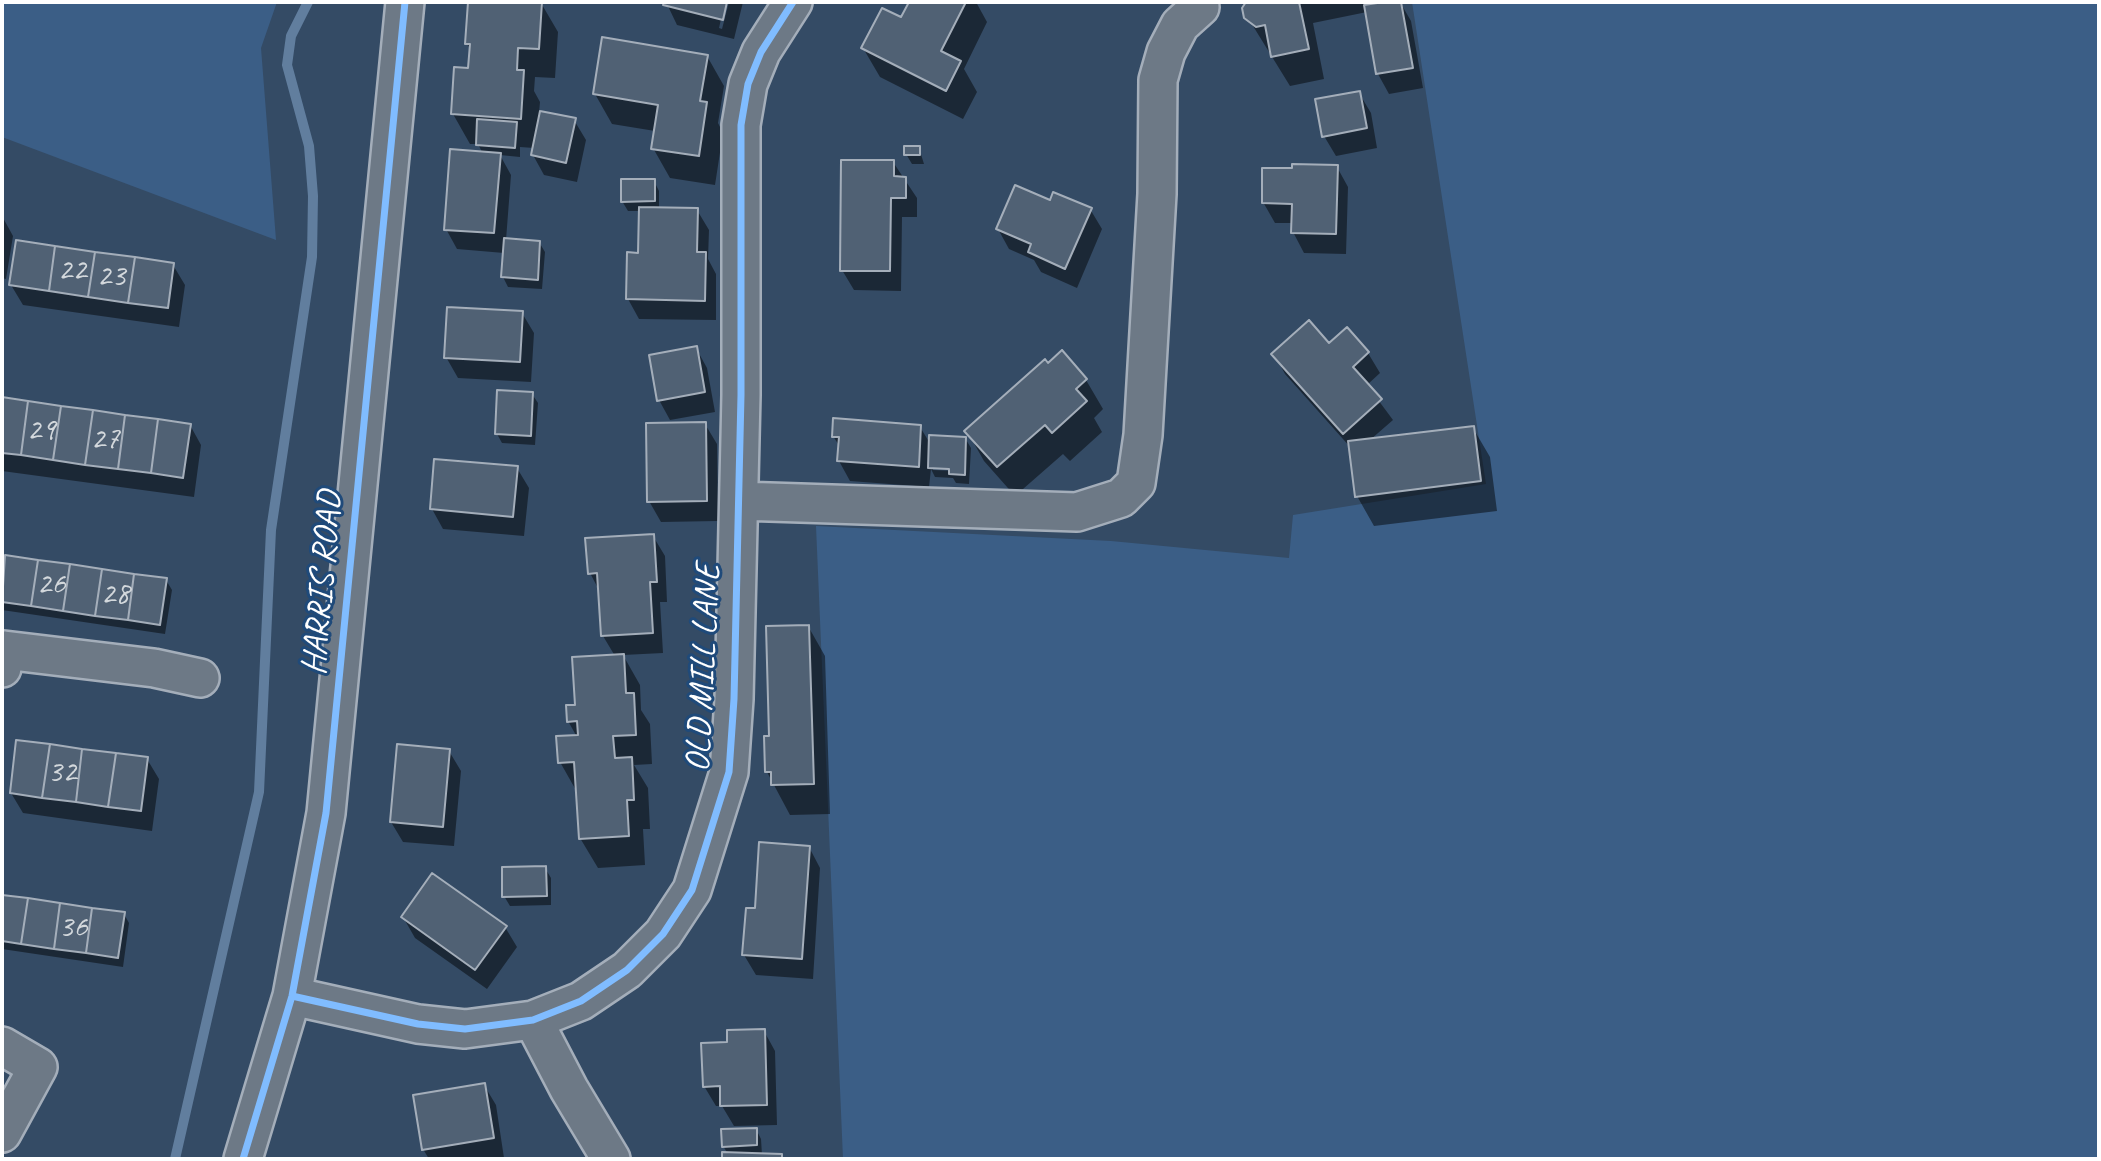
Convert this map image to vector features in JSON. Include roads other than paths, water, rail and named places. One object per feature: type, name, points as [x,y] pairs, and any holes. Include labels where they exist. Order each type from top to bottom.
[{"type":"street","name":"HARRIS ROAD","points":[[243,1159],[292,996],[326,813],[405,2]]},
{"type":"street","name":"OLD MILL LANE","points":[[292,996],[418,1024],[465,1029],[533,1020],[581,1000],[627,970],[663,934],[692,890],[729,772],[734,699],[739,501],[741,125],[748,84],[761,52],[793,2]]},
{"type":"street","points":[[739,501],[1077,512],[1121,498],[1136,483],[1143,435],[1157,207],[1158,80],[1166,52],[1180,25],[1200,7]]},
{"type":"street","points":[[2,668],[4,650],[154,668],[200,678]]},
{"type":"street","points":[[533,1020],[569,1089],[611,1159]]},
{"type":"street","points":[[2,1045],[38,1068],[2,1133]]},
{"type":"waterway","points":[[175,1159],[259,792],[271,530],[312,257],[313,196],[309,146],[287,65],[291,36],[308,2]]}]
